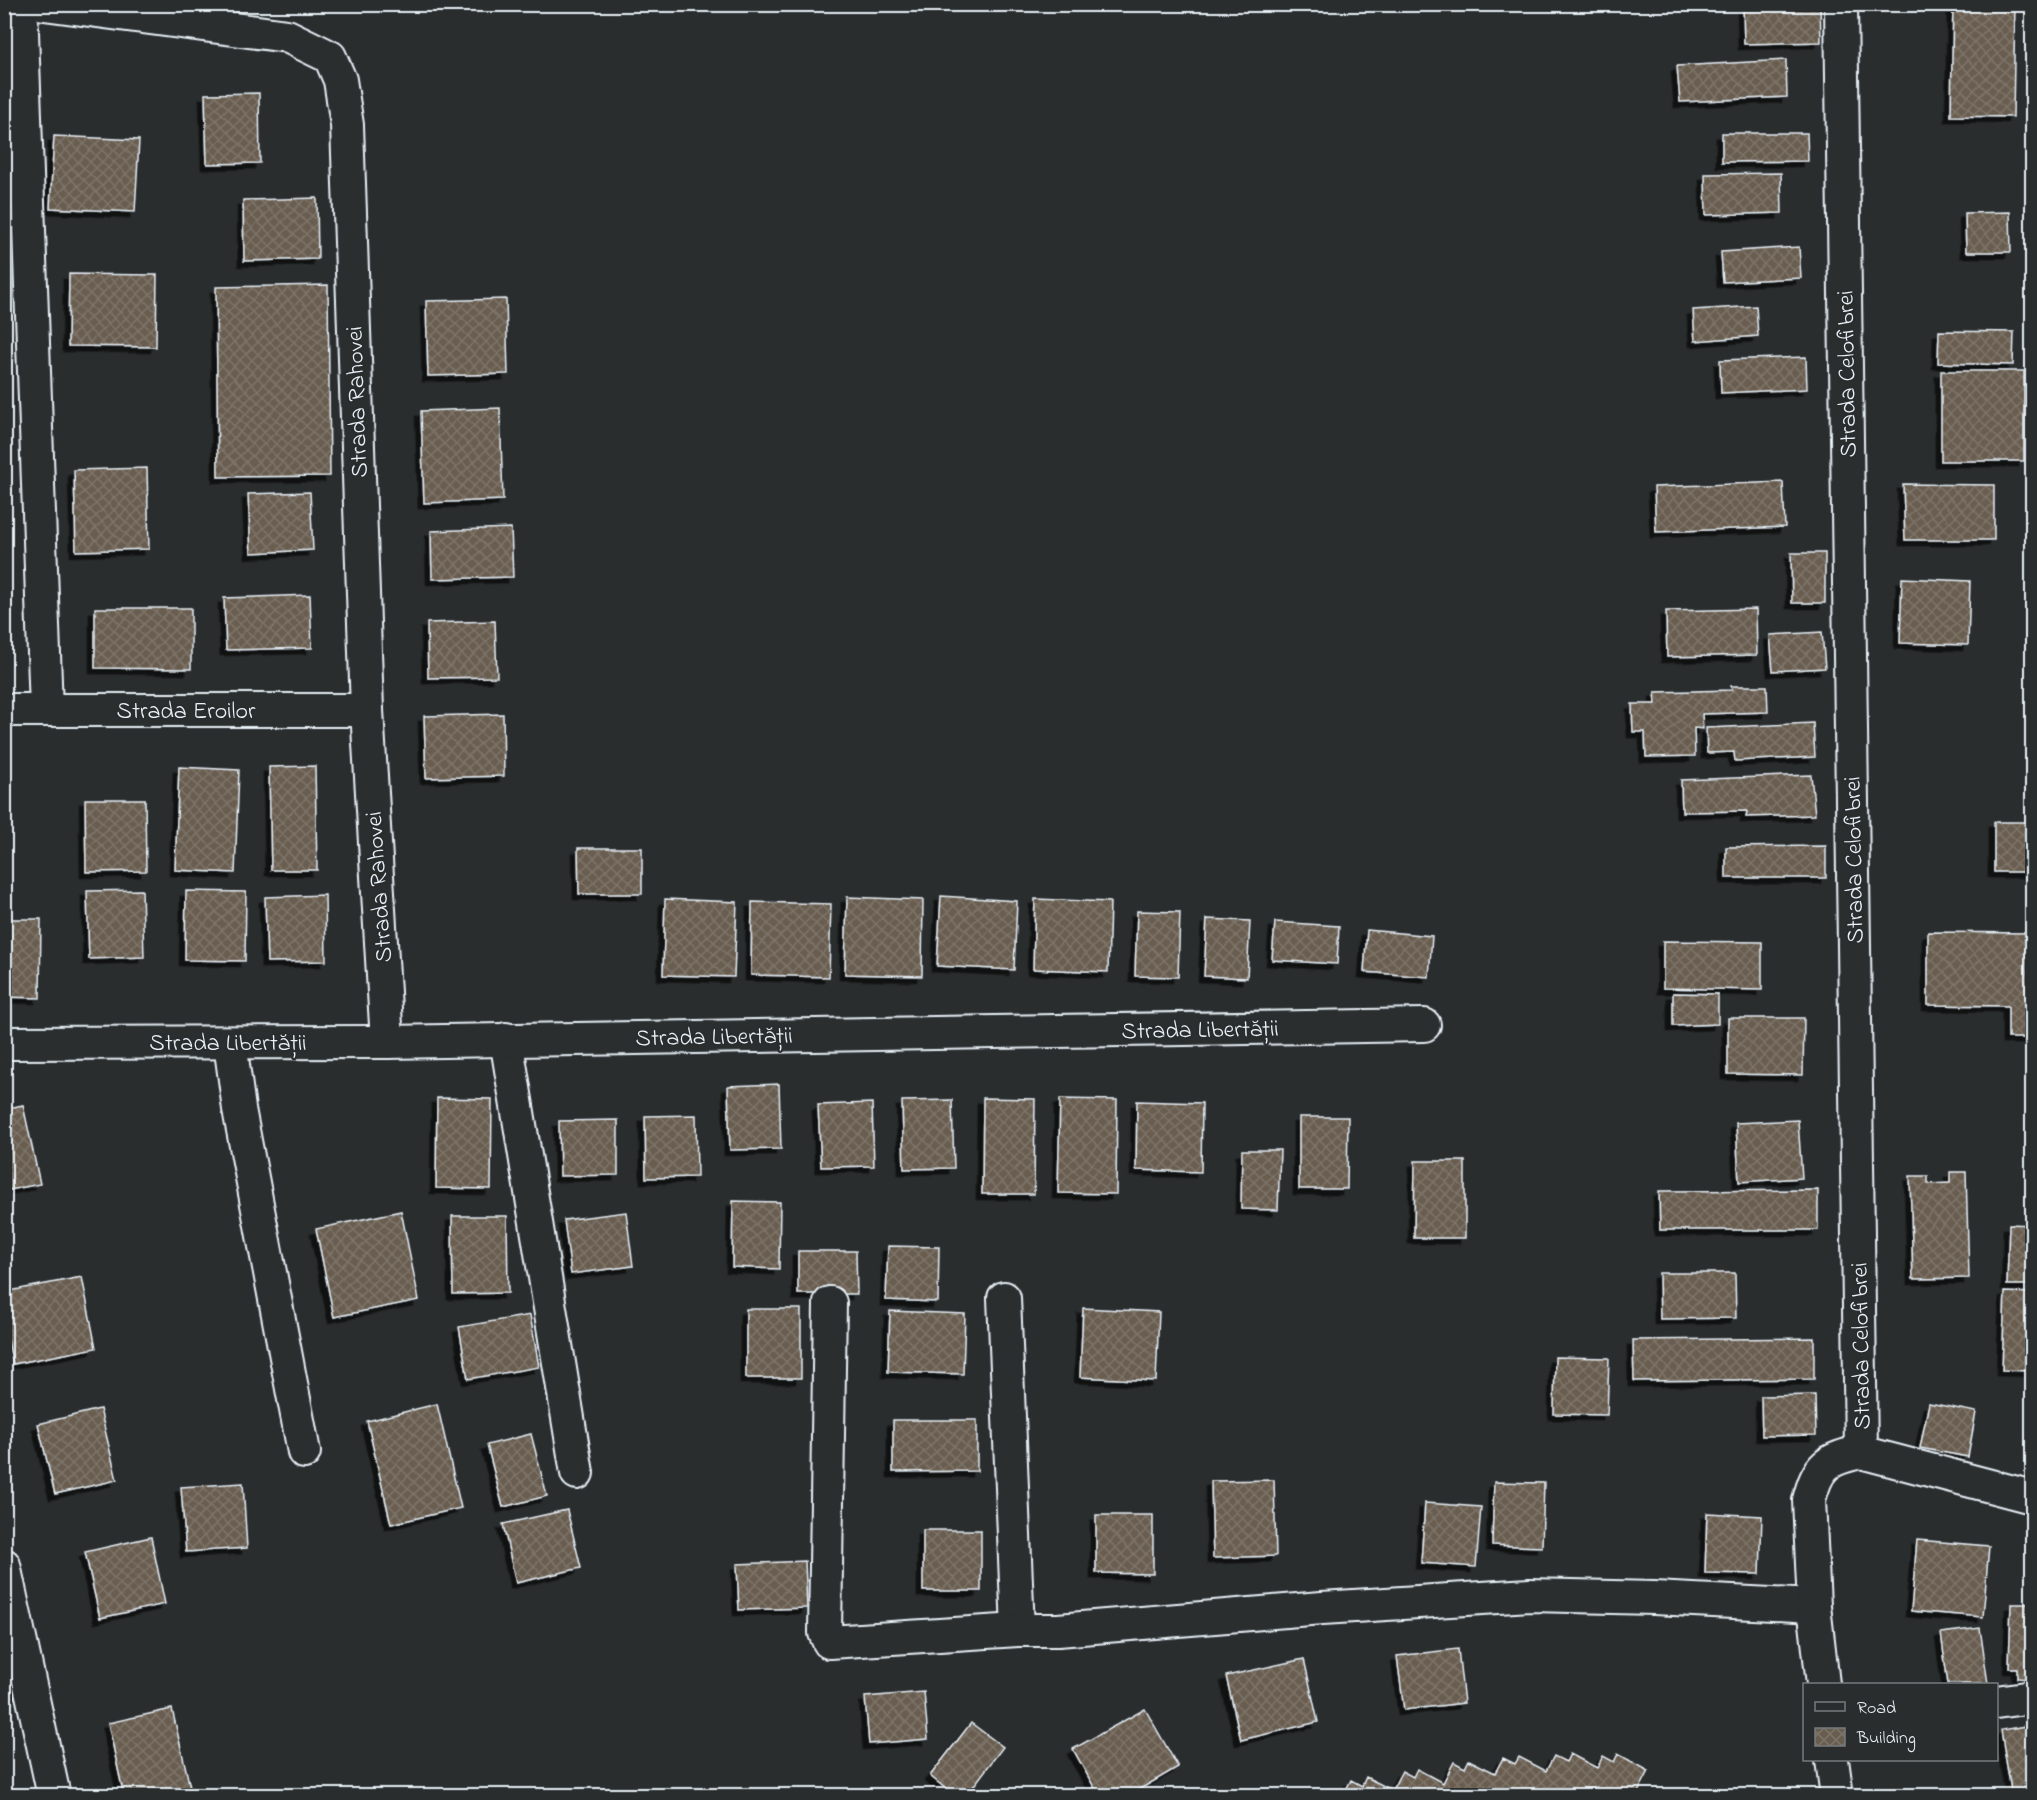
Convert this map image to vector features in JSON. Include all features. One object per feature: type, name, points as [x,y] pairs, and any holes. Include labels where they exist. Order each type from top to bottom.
[{"type":"street","points":[[21,4],[46,710]]},
{"type":"street","name":"Strada Rahovei","points":[[44,4],[287,36],[330,57],[340,80],[347,125],[367,710],[387,1042]]},
{"type":"street","name":"Strada Celofibrei","points":[[1823,1683],[1814,1606],[1809,1500],[1813,1483],[1821,1468],[1835,1459],[1861,1452],[1841,4]]},
{"type":"street","name":"Strada Eroilor","points":[[4,710],[367,710]]},
{"type":"street","name":"Strada Libertății","points":[[4,1044],[387,1042],[1424,1025]]},
{"type":"street","points":[[506,1039],[577,1473]]},
{"type":"street","points":[[230,1042],[239,1109],[304,1452]]},
{"type":"street","points":[[1004,1298],[1018,1630]]},
{"type":"street","points":[[830,1303],[825,1633],[829,1642],[1018,1630],[1058,1630],[1322,1608],[1530,1595],[1654,1598],[1814,1606]]},
{"type":"street","points":[[1861,1452],[2032,1497]]},
{"type":"street","points":[[4,1565],[54,1796]]},
{"type":"street","points":[[1998,1702],[2032,1697]]},
{"type":"street","points":[[1832,1761],[1837,1796]]},
{"type":"building","points":[[1743,4],[1820,4],[1821,42],[1744,44]]},
{"type":"building","points":[[1953,4],[2015,4],[2013,117],[1951,116]]},
{"type":"building","points":[[1786,60],[1787,97],[1680,102],[1677,66]]},
{"type":"building","points":[[259,93],[260,163],[207,164],[205,94]]},
{"type":"building","points":[[1722,133],[1807,133],[1808,161],[1722,162]]},
{"type":"building","points":[[54,136],[139,140],[135,212],[50,208]]},
{"type":"building","points":[[1781,173],[1782,213],[1706,215],[1705,174]]},
{"type":"building","points":[[317,198],[318,259],[244,261],[243,200]]},
{"type":"building","points":[[2010,212],[2011,252],[1966,252],[1965,213]]},
{"type":"building","points":[[1799,247],[1801,278],[1723,282],[1721,252]]},
{"type":"building","points":[[69,274],[157,275],[156,347],[68,346]]},
{"type":"building","points":[[328,285],[330,476],[218,477],[216,287]]},
{"type":"building","points":[[506,299],[508,374],[428,376],[426,301]]},
{"type":"building","points":[[1756,306],[1758,336],[1695,341],[1693,310]]},
{"type":"building","points":[[1939,331],[2014,332],[2013,365],[1938,363]]},
{"type":"building","points":[[1806,357],[1807,389],[1721,393],[1720,360]]},
{"type":"building","points":[[1941,371],[2024,371],[2024,461],[1941,461]]},
{"type":"building","points":[[500,408],[503,500],[424,503],[421,411]]},
{"type":"building","points":[[147,468],[149,549],[76,551],[74,470]]},
{"type":"building","points":[[1783,482],[1785,527],[1656,532],[1654,487]]},
{"type":"building","points":[[1903,484],[1994,485],[1994,540],[1905,540]]},
{"type":"building","points":[[310,492],[313,550],[251,553],[248,494]]},
{"type":"building","points":[[511,528],[513,577],[432,579],[431,531]]},
{"type":"building","points":[[1791,553],[1825,553],[1825,603],[1792,603]]},
{"type":"building","points":[[1902,578],[1970,581],[1968,645],[1900,643]]},
{"type":"building","points":[[310,595],[312,648],[226,650],[224,598]]},
{"type":"building","points":[[95,608],[191,608],[191,669],[95,668]]},
{"type":"building","points":[[1756,609],[1757,655],[1667,657],[1666,611]]},
{"type":"building","points":[[495,621],[497,677],[428,678],[427,623]]},
{"type":"building","points":[[1822,632],[1825,668],[1773,671],[1770,635]]},
{"type":"building","points":[[1731,686],[1767,686],[1768,712],[1702,714],[1703,729],[1694,728],[1695,756],[1646,757],[1645,732],[1633,732],[1632,704],[1656,704],[1655,692],[1732,690]]},
{"type":"building","points":[[503,714],[504,776],[426,778],[424,716]]},
{"type":"building","points":[[1813,723],[1815,757],[1735,761],[1734,752],[1707,753],[1706,728]]},
{"type":"building","points":[[315,766],[317,870],[271,870],[269,767]]},
{"type":"building","points":[[179,767],[239,770],[235,873],[175,870]]},
{"type":"building","points":[[1811,775],[1815,815],[1746,817],[1747,811],[1682,812],[1681,780]]},
{"type":"building","points":[[85,799],[145,799],[146,871],[86,872]]},
{"type":"building","points":[[1994,822],[2032,822],[2032,872],[1994,872]]},
{"type":"building","points":[[1826,846],[1826,878],[1726,878],[1726,847]]},
{"type":"building","points":[[578,848],[642,848],[642,894],[579,894]]},
{"type":"building","points":[[142,890],[144,957],[89,959],[87,891]]},
{"type":"building","points":[[186,891],[246,892],[245,961],[185,960]]},
{"type":"building","points":[[325,895],[326,961],[267,962],[265,897]]},
{"type":"building","points":[[941,896],[1017,901],[1014,970],[937,966]]},
{"type":"building","points":[[847,897],[923,900],[922,976],[845,974]]},
{"type":"building","points":[[665,899],[737,902],[734,977],[663,975]]},
{"type":"building","points":[[1035,899],[1110,902],[1108,972],[1033,969]]},
{"type":"building","points":[[752,902],[831,904],[829,977],[751,975]]},
{"type":"building","points":[[1137,911],[1180,912],[1178,977],[1135,976]]},
{"type":"building","points":[[4,919],[41,919],[40,998],[4,997]]},
{"type":"building","points":[[1207,919],[1250,921],[1247,978],[1204,976]]},
{"type":"building","points":[[1275,922],[1339,926],[1337,964],[1272,960]]},
{"type":"building","points":[[1367,930],[1432,936],[1429,977],[1364,972]]},
{"type":"building","points":[[1928,932],[2032,933],[2032,1038],[2008,1038],[2008,1006],[1928,1005]]},
{"type":"building","points":[[1663,941],[1762,942],[1762,990],[1663,988]]},
{"type":"building","points":[[1673,993],[1718,994],[1718,1024],[1673,1026]]},
{"type":"building","points":[[1728,1018],[1804,1018],[1803,1075],[1728,1074]]},
{"type":"building","points":[[779,1084],[781,1149],[730,1150],[728,1086]]},
{"type":"building","points":[[437,1098],[492,1099],[491,1189],[436,1188]]},
{"type":"building","points":[[983,1098],[1035,1099],[1034,1194],[982,1194]]},
{"type":"building","points":[[1060,1099],[1117,1100],[1116,1194],[1058,1193]]},
{"type":"building","points":[[952,1100],[954,1168],[904,1169],[902,1101]]},
{"type":"building","points":[[1137,1101],[1202,1103],[1201,1172],[1136,1170]]},
{"type":"building","points":[[872,1103],[874,1166],[821,1167],[818,1105]]},
{"type":"building","points":[[23,1105],[40,1184],[4,1191],[4,1109]]},
{"type":"building","points":[[696,1115],[697,1177],[646,1178],[645,1116]]},
{"type":"building","points":[[1299,1117],[1348,1117],[1347,1189],[1299,1189]]},
{"type":"building","points":[[618,1120],[618,1175],[560,1176],[559,1121]]},
{"type":"building","points":[[1798,1120],[1802,1178],[1739,1182],[1736,1123]]},
{"type":"building","points":[[1242,1150],[1280,1150],[1278,1210],[1241,1209]]},
{"type":"building","points":[[1415,1161],[1465,1161],[1465,1238],[1414,1238]]},
{"type":"building","points":[[1950,1172],[1966,1172],[1969,1278],[1913,1279],[1910,1176],[1928,1176],[1928,1184],[1950,1183]]},
{"type":"building","points":[[1818,1190],[1818,1230],[1660,1230],[1659,1191]]},
{"type":"building","points":[[733,1201],[780,1202],[779,1269],[732,1267]]},
{"type":"building","points":[[401,1211],[419,1300],[334,1317],[316,1229]]},
{"type":"building","points":[[626,1212],[633,1266],[571,1274],[564,1220]]},
{"type":"building","points":[[452,1216],[507,1216],[508,1293],[453,1294]]},
{"type":"building","points":[[2009,1224],[2032,1225],[2032,1285],[2007,1285]]},
{"type":"building","points":[[888,1246],[939,1247],[938,1302],[886,1300]]},
{"type":"building","points":[[798,1251],[856,1251],[857,1294],[798,1294]]},
{"type":"building","points":[[1659,1273],[1735,1273],[1736,1318],[1660,1319]]},
{"type":"building","points":[[82,1277],[96,1348],[13,1364],[4,1322],[4,1292]]},
{"type":"building","points":[[2005,1292],[2032,1293],[2032,1371],[2002,1370]]},
{"type":"building","points":[[1083,1308],[1159,1312],[1156,1381],[1080,1377]]},
{"type":"building","points":[[746,1309],[801,1309],[801,1378],[746,1378]]},
{"type":"building","points":[[890,1311],[965,1314],[963,1374],[888,1372]]},
{"type":"building","points":[[530,1315],[539,1367],[468,1379],[459,1327]]},
{"type":"building","points":[[1814,1338],[1814,1379],[1634,1381],[1633,1340]]},
{"type":"building","points":[[1555,1357],[1609,1358],[1607,1415],[1554,1414]]},
{"type":"building","points":[[1815,1395],[1816,1435],[1762,1436],[1761,1396]]},
{"type":"building","points":[[1929,1403],[1976,1412],[1968,1457],[1920,1448]]},
{"type":"building","points":[[437,1404],[461,1508],[391,1524],[367,1421]]},
{"type":"building","points":[[100,1409],[117,1480],[55,1494],[38,1424]]},
{"type":"building","points":[[893,1420],[977,1420],[977,1471],[893,1472]]},
{"type":"building","points":[[531,1434],[547,1496],[503,1507],[487,1445]]},
{"type":"building","points":[[1274,1480],[1276,1556],[1213,1558],[1211,1481]]},
{"type":"building","points":[[1494,1482],[1544,1483],[1542,1547],[1492,1545]]},
{"type":"building","points":[[243,1483],[247,1548],[186,1552],[181,1487]]},
{"type":"building","points":[[1425,1503],[1481,1507],[1476,1567],[1421,1563]]},
{"type":"building","points":[[567,1510],[581,1568],[516,1583],[503,1524]]},
{"type":"building","points":[[1707,1513],[1762,1516],[1760,1574],[1705,1573]]},
{"type":"building","points":[[1096,1515],[1153,1515],[1153,1574],[1096,1573]]},
{"type":"building","points":[[923,1530],[981,1530],[981,1591],[923,1591]]},
{"type":"building","points":[[151,1537],[165,1604],[100,1618],[85,1552]]},
{"type":"building","points":[[1917,1540],[1989,1546],[1983,1617],[1911,1611]]},
{"type":"building","points":[[805,1561],[807,1608],[739,1610],[737,1564]]},
{"type":"building","points":[[2011,1604],[2032,1604],[2032,1679],[2017,1678],[2017,1668],[2009,1668]]},
{"type":"building","points":[[1980,1628],[1988,1683],[1948,1683],[1941,1633]]},
{"type":"building","points":[[1458,1649],[1464,1703],[1404,1710],[1397,1656]]},
{"type":"building","points":[[1304,1659],[1318,1722],[1241,1740],[1226,1676]]},
{"type":"building","points":[[924,1692],[928,1739],[869,1744],[865,1697]]},
{"type":"building","points":[[172,1709],[192,1796],[124,1796],[108,1723]]},
{"type":"building","points":[[1145,1709],[1178,1767],[1128,1796],[1099,1796],[1073,1749]]},
{"type":"building","points":[[971,1723],[1003,1747],[966,1796],[955,1796],[930,1776]]},
{"type":"building","points":[[2032,1725],[2032,1796],[2012,1796],[2001,1730]]},
{"type":"building","points":[[1570,1754],[1597,1768],[1603,1756],[1614,1762],[1618,1754],[1649,1771],[1636,1796],[1343,1796],[1351,1780],[1362,1786],[1366,1777],[1392,1790],[1402,1771],[1413,1777],[1417,1769],[1443,1783],[1454,1762],[1465,1768],[1469,1760],[1495,1773],[1503,1758],[1515,1764],[1519,1757],[1546,1771],[1554,1756],[1566,1762]]}]
